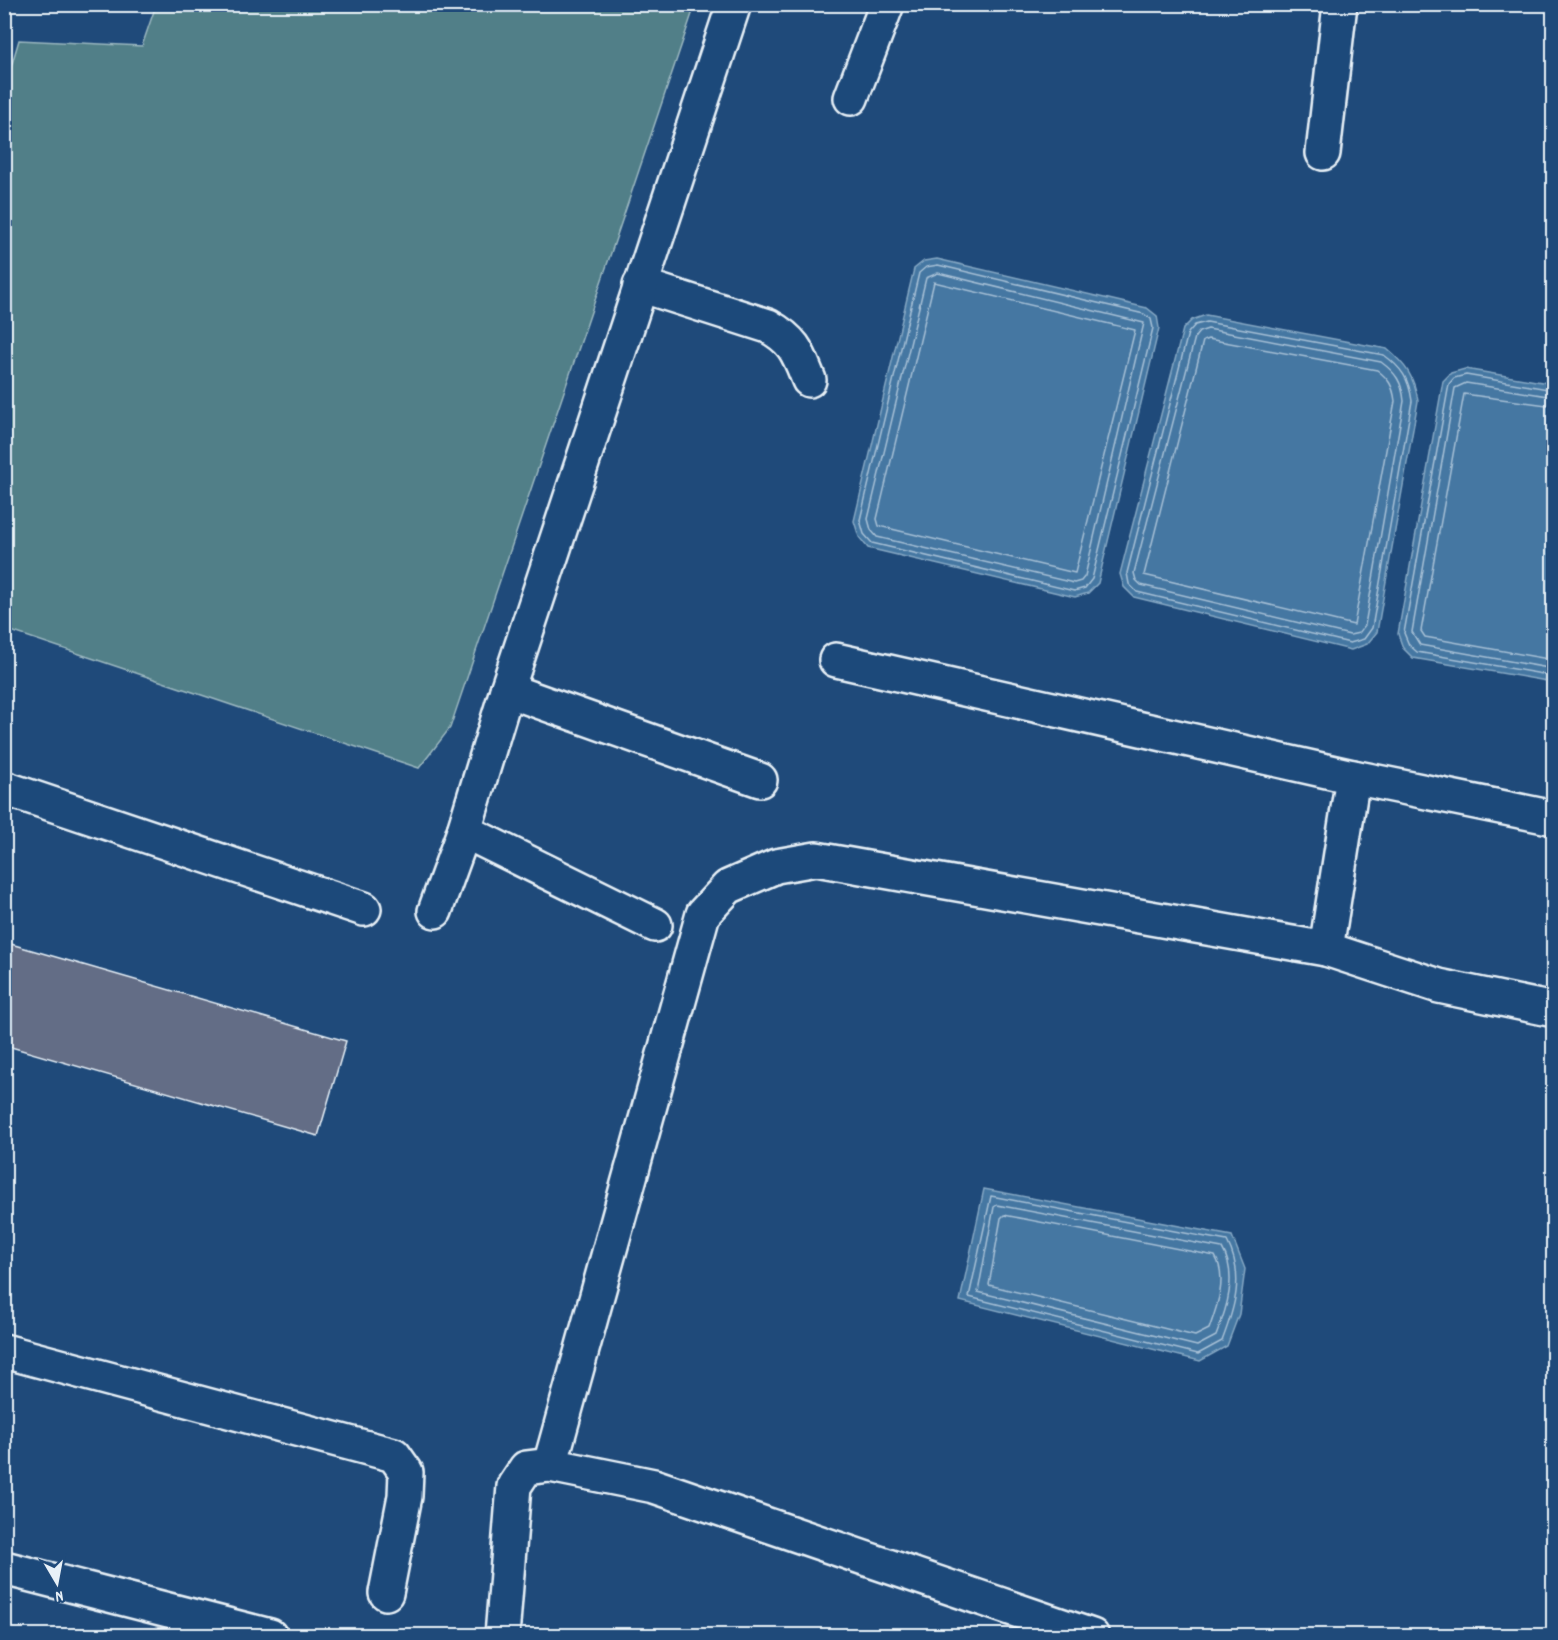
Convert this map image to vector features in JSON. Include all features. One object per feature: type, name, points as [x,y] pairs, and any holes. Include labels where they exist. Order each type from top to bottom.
[{"type":"street","points":[[435,911],[464,831],[507,690],[734,4]]},
{"type":"street","points":[[851,98],[887,4]]},
{"type":"street","points":[[1323,153],[1340,4]]},
{"type":"street","points":[[640,285],[768,326],[786,336],[795,345],[809,380]]},
{"type":"street","points":[[836,660],[1353,777],[1554,818]]},
{"type":"street","points":[[507,690],[760,780]]},
{"type":"street","points":[[1326,950],[1353,777]]},
{"type":"street","points":[[4,788],[364,909]]},
{"type":"street","points":[[464,831],[655,925]]},
{"type":"street","points":[[550,1465],[703,914],[728,887],[776,866],[816,859],[1326,950],[1439,986],[1554,1010]]},
{"type":"street","points":[[4,1351],[394,1455],[406,1472],[405,1496],[386,1593]]},
{"type":"street","points":[[502,1635],[514,1486],[526,1468],[550,1465],[654,1486],[1092,1635]]},
{"type":"street","points":[[4,1568],[270,1635]]},
{"type":"green space","points":[[156,5],[695,5],[450,728],[419,768],[5,629],[5,87],[19,40],[142,46]]},
{"type":"water","points":[[937,259],[1147,308],[1157,316],[1159,328],[1098,583],[1088,593],[1075,597],[868,548],[859,537],[854,521],[914,269],[924,261]]},
{"type":"water","points":[[1206,315],[1387,349],[1404,366],[1411,378],[1418,401],[1377,632],[1367,644],[1351,650],[1134,597],[1124,587],[1120,574],[1183,329],[1192,320]]},
{"type":"water","points":[[1465,369],[1553,384],[1553,682],[1413,658],[1403,648],[1398,634],[1443,381],[1451,373]]},
{"type":"water","points":[[984,1189],[1232,1236],[1245,1269],[1239,1314],[1227,1346],[1200,1361],[960,1301]]},
{"type":"building","points":[[4,942],[346,1041],[318,1136],[4,1045]]}]
